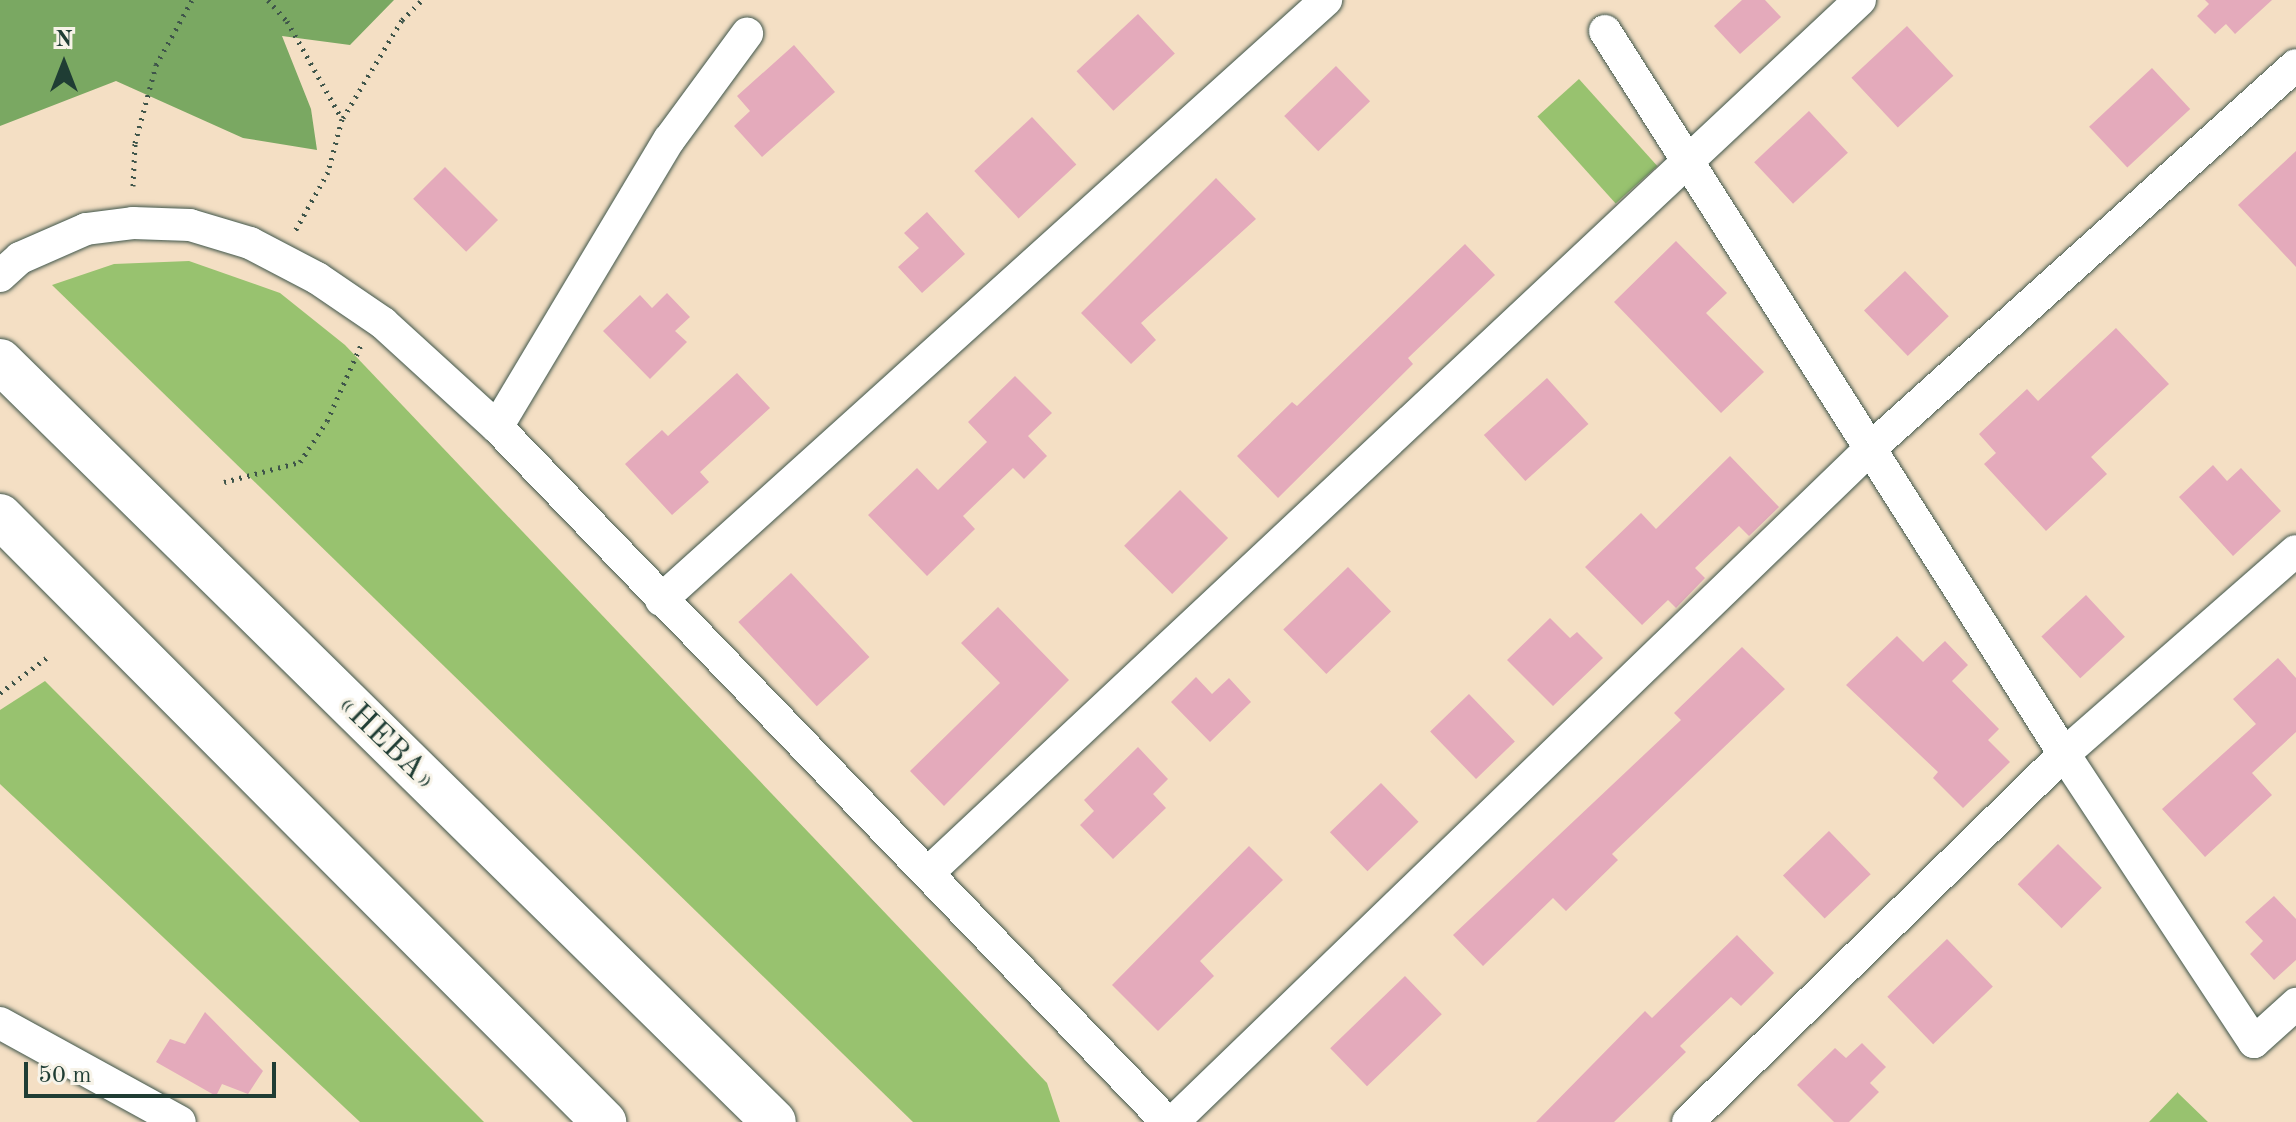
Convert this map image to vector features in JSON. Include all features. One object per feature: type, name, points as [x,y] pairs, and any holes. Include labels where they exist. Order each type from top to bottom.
[{"type":"highway","name":"«НЕВА»","points":[[0,361],[171,534],[774,1122]]},
{"type":"highway","points":[[0,516],[604,1122]]},
{"type":"street","points":[[661,600],[1326,0]]},
{"type":"street","points":[[928,873],[1687,157],[1860,0]]},
{"type":"street","points":[[1605,31],[1873,446],[2064,754],[2254,1042],[2296,1004]]},
{"type":"street","points":[[497,427],[669,140],[747,34]]},
{"type":"street","points":[[0,276],[20,258],[86,229],[133,223],[190,225],[250,243],[317,278],[383,323],[497,427],[661,600],[1170,1122],[1873,446],[2296,65]]},
{"type":"street","points":[[1688,1122],[2064,754],[2296,551]]},
{"type":"street","points":[[0,1023],[180,1122]]},
{"type":"path","points":[[133,186],[135,143],[156,65],[192,0]]},
{"type":"path","points":[[268,0],[287,21],[342,119]]},
{"type":"path","points":[[295,232],[328,172],[342,119],[402,20],[422,0]]},
{"type":"path","points":[[224,482],[300,462],[327,421],[362,345]]},
{"type":"path","points":[[0,693],[49,656]]},
{"type":"green space","points":[[0,0],[394,0],[350,45],[282,36],[311,109],[317,150],[243,138],[116,81],[0,126]]},
{"type":"green space","points":[[1579,79],[1657,166],[1616,203],[1537,116]]},
{"type":"green space","points":[[189,261],[280,293],[345,345],[1047,1083],[1060,1122],[913,1122],[52,285],[114,264]]},
{"type":"green space","points":[[45,681],[484,1122],[360,1122],[0,784],[0,710]]},
{"type":"green space","points":[[2178,1093],[2208,1122],[2149,1122]]},
{"type":"building","points":[[1742,0],[1765,0],[1781,17],[1740,54],[1714,26]]},
{"type":"building","points":[[2205,0],[2272,0],[2235,34],[2226,24],[2215,34],[2197,16],[2209,4]]},
{"type":"building","points":[[1138,14],[1175,53],[1113,111],[1077,71]]},
{"type":"building","points":[[1907,26],[1953,76],[1898,128],[1851,78]]},
{"type":"building","points":[[794,45],[835,92],[762,157],[734,126],[750,111],[737,96]]},
{"type":"building","points":[[1336,66],[1370,101],[1318,151],[1284,116]]},
{"type":"building","points":[[2152,68],[2190,109],[2127,168],[2089,127]]},
{"type":"building","points":[[1809,111],[1848,153],[1793,204],[1754,162]]},
{"type":"building","points":[[1032,117],[1076,165],[1019,218],[974,171]]},
{"type":"building","points":[[2296,151],[2296,267],[2238,205]]},
{"type":"building","points":[[445,167],[498,220],[466,252],[413,199]]},
{"type":"building","points":[[1216,178],[1256,219],[1141,323],[1156,340],[1131,364],[1081,313]]},
{"type":"building","points":[[927,212],[965,254],[922,293],[898,267],[919,248],[904,233]]},
{"type":"building","points":[[1676,241],[1727,293],[1706,313],[1764,372],[1721,413],[1614,302]]},
{"type":"building","points":[[1465,244],[1495,275],[1408,358],[1413,364],[1278,498],[1237,456],[1292,402],[1297,406]]},
{"type":"building","points":[[1905,271],[1949,316],[1908,356],[1864,311]]},
{"type":"building","points":[[667,293],[690,317],[675,331],[687,342],[650,379],[603,331],[640,295],[652,308]]},
{"type":"building","points":[[2116,328],[2169,384],[2091,457],[2107,474],[2046,531],[1984,464],[1996,453],[1979,434],[2027,389],[2038,401]]},
{"type":"building","points":[[737,373],[770,408],[700,472],[709,482],[672,515],[625,464],[662,430],[668,436]]},
{"type":"building","points":[[1015,376],[1052,413],[1028,436],[1047,456],[1024,479],[1013,468],[963,516],[975,529],[927,576],[868,515],[917,468],[938,490],[987,442],[968,422]]},
{"type":"building","points":[[1547,378],[1588,424],[1525,481],[1484,435]]},
{"type":"building","points":[[1730,456],[1779,507],[1749,536],[1739,526],[1695,568],[1705,578],[1676,608],[1668,600],[1642,625],[1585,567],[1641,513],[1656,529]]},
{"type":"building","points":[[2213,465],[2227,481],[2241,468],[2281,511],[2233,556],[2179,497]]},
{"type":"building","points":[[1180,490],[1228,538],[1172,594],[1124,546]]},
{"type":"building","points":[[1348,567],[1391,612],[1326,674],[1283,630]]},
{"type":"building","points":[[791,573],[869,657],[817,706],[738,622]]},
{"type":"building","points":[[2086,595],[2125,637],[2080,678],[2041,637]]},
{"type":"building","points":[[998,607],[1069,680],[944,806],[910,771],[1000,683],[961,643]]},
{"type":"building","points":[[1550,618],[1570,638],[1577,632],[1603,658],[1553,706],[1507,660]]},
{"type":"building","points":[[1897,636],[1923,662],[1945,641],[1968,665],[1952,681],[1999,729],[1988,740],[2010,762],[1963,808],[1933,778],[1938,772],[1846,685]]},
{"type":"building","points":[[1742,647],[1785,689],[1612,854],[1618,860],[1566,911],[1553,898],[1483,966],[1453,935],[1681,720],[1674,713]]},
{"type":"building","points":[[2278,658],[2296,678],[2296,732],[2252,773],[2272,795],[2205,857],[2162,809],[2256,724],[2233,699]]},
{"type":"building","points":[[1196,677],[1212,694],[1229,678],[1251,702],[1210,742],[1171,702]]},
{"type":"building","points":[[1469,694],[1515,741],[1476,779],[1430,732]]},
{"type":"building","points":[[1138,747],[1168,779],[1153,794],[1166,808],[1113,859],[1080,825],[1094,811],[1084,800]]},
{"type":"building","points":[[1381,783],[1419,822],[1367,871],[1330,832]]},
{"type":"building","points":[[1829,831],[1871,874],[1825,919],[1783,875]]},
{"type":"building","points":[[2058,844],[2102,888],[2062,928],[2018,884]]},
{"type":"building","points":[[1249,846],[1283,880],[1200,961],[1214,976],[1158,1031],[1112,985]]},
{"type":"building","points":[[2274,896],[2296,919],[2296,960],[2274,980],[2250,954],[2263,941],[2245,922]]},
{"type":"building","points":[[1737,935],[1774,973],[1741,1006],[1731,997],[1680,1046],[1686,1052],[1614,1122],[1536,1122],[1645,1011],[1652,1018]]},
{"type":"building","points":[[1947,939],[1993,986],[1933,1044],[1887,997]]},
{"type":"building","points":[[1405,976],[1442,1014],[1367,1086],[1330,1048]]},
{"type":"building","points":[[205,1012],[263,1071],[248,1094],[222,1084],[216,1096],[156,1062],[170,1039],[185,1044]]},
{"type":"building","points":[[1862,1043],[1886,1067],[1870,1083],[1879,1092],[1849,1122],[1834,1122],[1797,1085],[1835,1048],[1846,1058]]}]
